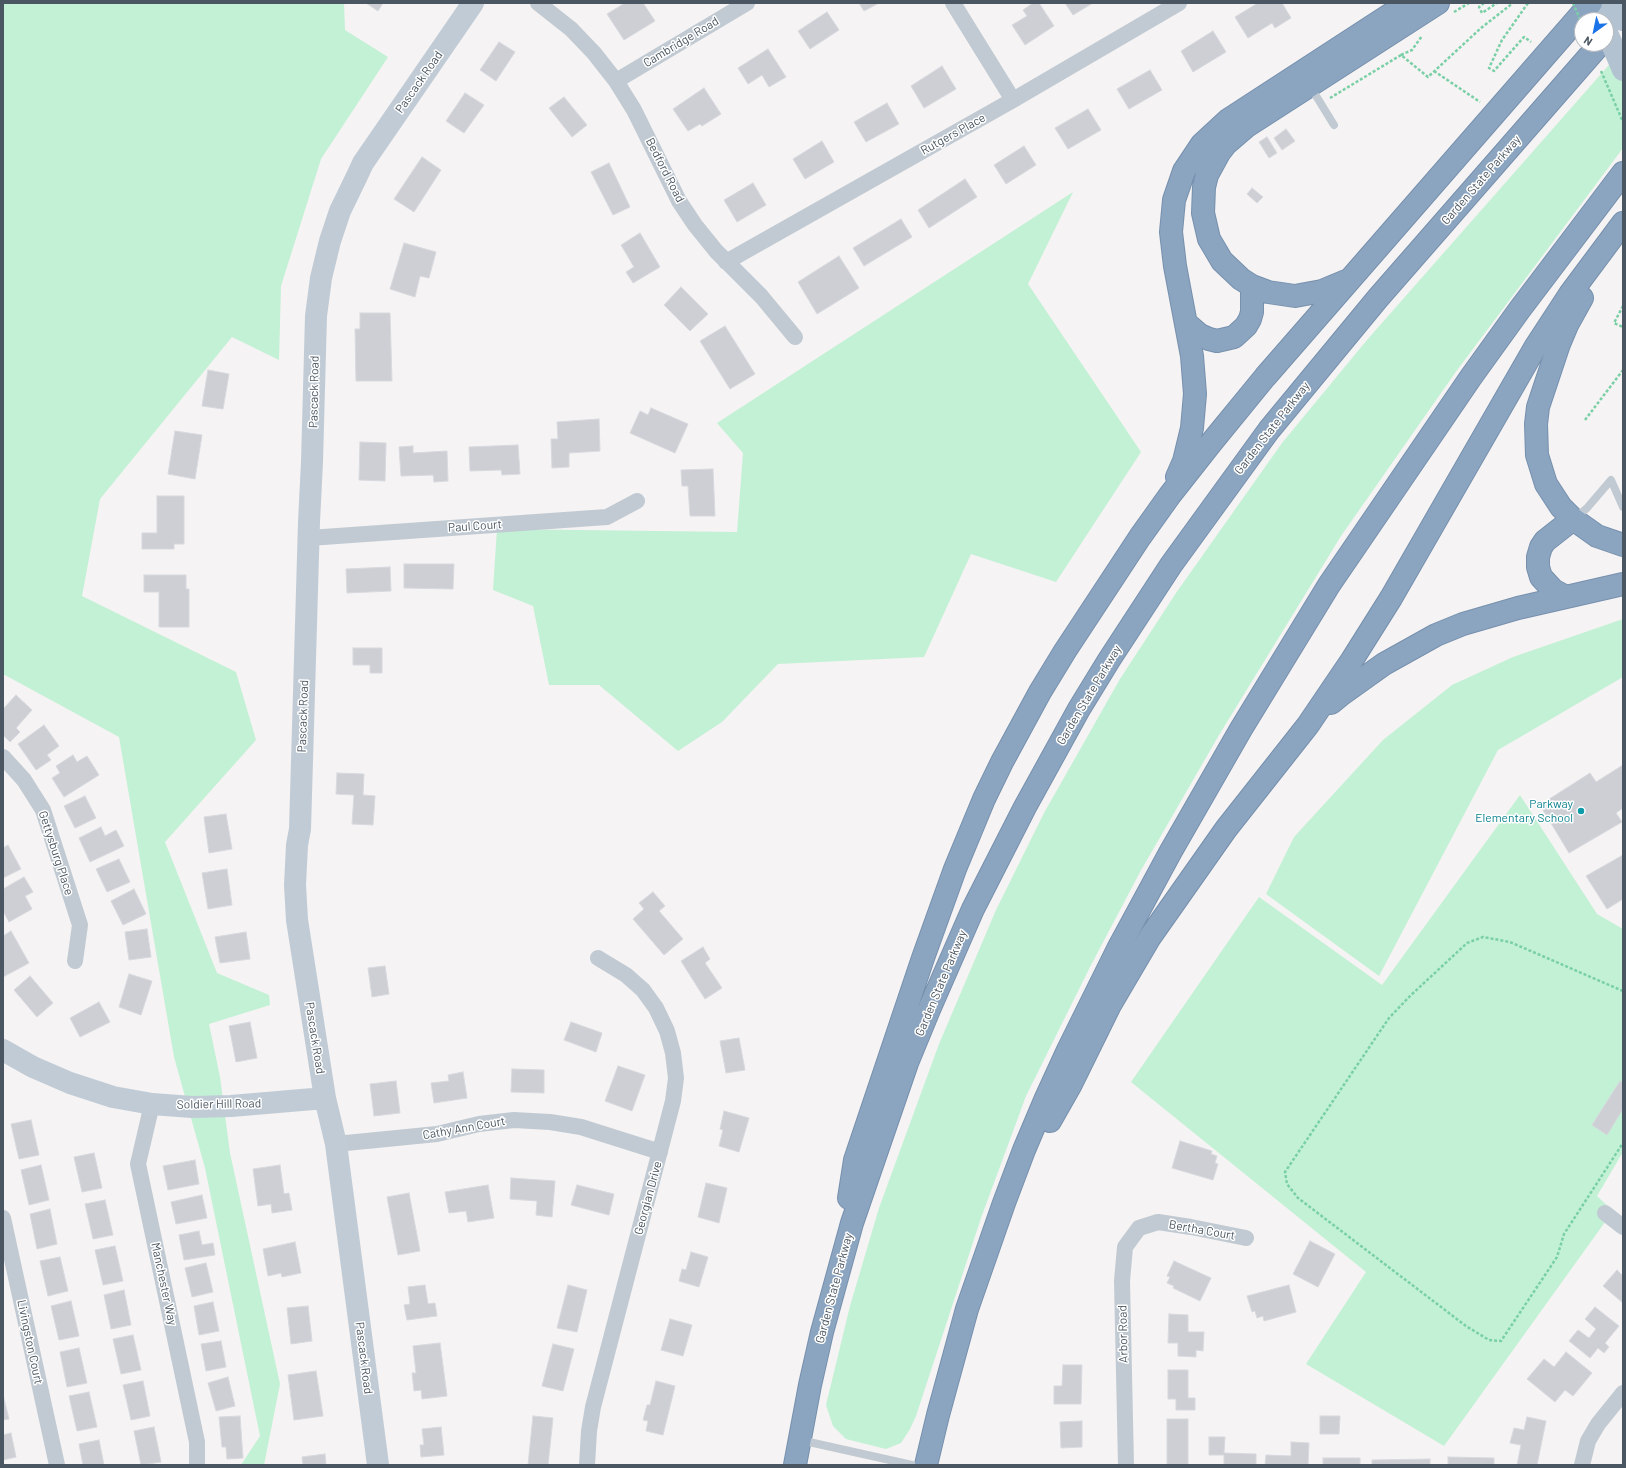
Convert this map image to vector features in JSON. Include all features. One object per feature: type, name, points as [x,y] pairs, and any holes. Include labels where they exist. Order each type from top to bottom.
[{"type":"highway","points":[[1170,495],[1188,446],[1194,412],[1194,374],[1175,266],[1171,232],[1174,200],[1184,171],[1192,157],[1214,132],[1228,120],[1408,3]]},
{"type":"highway","points":[[1352,277],[1336,286],[1309,294],[1281,295],[1252,286],[1241,279],[1222,261],[1209,239],[1203,213],[1204,187],[1207,175],[1219,153],[1226,144],[1247,126],[1438,3]]},
{"type":"highway","points":[[837,1276],[855,1160],[923,958],[968,835],[1002,762],[1040,692],[1115,573],[1170,495],[1261,382],[1593,3]]},
{"type":"highway","points":[[1614,29],[1623,19]]},
{"type":"highway","name":"Garden State Parkway","points":[[794,1465],[810,1385],[852,1222],[907,1063],[973,909],[1056,750],[1109,660],[1171,565],[1269,430],[1378,298],[1593,52]]},
{"type":"highway","points":[[926,1465],[938,1415],[968,1309],[1004,1203],[1046,1098],[1118,949],[1171,851],[1273,677],[1330,585],[1471,377],[1520,309],[1623,173]]},
{"type":"highway","points":[[1004,1203],[1071,1084],[1110,1005],[1150,937],[1206,857],[1308,725],[1376,622],[1536,346],[1570,294],[1623,224]]},
{"type":"highway","points":[[1623,224],[1567,325],[1538,407],[1536,440],[1537,456],[1541,470],[1553,496],[1574,519],[1597,536],[1623,545]]},
{"type":"highway","points":[[1186,323],[1200,335],[1209,339],[1217,341],[1234,336],[1246,326],[1250,319],[1252,312],[1252,286]]},
{"type":"highway","points":[[1566,597],[1558,594],[1546,584],[1541,577],[1538,567],[1538,557],[1541,547],[1545,541],[1574,519]]},
{"type":"highway","points":[[1308,725],[1342,694],[1362,679],[1408,650],[1436,635],[1463,624],[1492,615],[1623,584]]},
{"type":"main road","points":[[1593,3],[1598,12]]},
{"type":"main road","points":[[1616,3],[1623,19]]},
{"type":"main road","points":[[1614,49],[1623,70]]},
{"type":"street","name":"Pascack Road","points":[[378,1465],[336,1144],[325,1098],[297,920],[295,885],[297,845],[300,829],[316,316],[321,278],[330,241],[340,211],[364,163],[473,3]]},
{"type":"street","name":"Bedford Road","points":[[538,3],[571,29],[594,53],[616,81],[634,110],[679,201],[695,225],[726,262],[761,296],[795,337]]},
{"type":"street","name":"Cambridge Road","points":[[616,81],[747,3]]},
{"type":"street","points":[[953,3],[1013,100]]},
{"type":"street","name":"Rutgers Place","points":[[726,262],[1013,100],[1179,3]]},
{"type":"street","name":"Paul Court","points":[[309,538],[607,517],[637,501]]},
{"type":"street","name":"Gettysburg Place","points":[[3,757],[24,780],[43,810],[80,925],[75,961]]},
{"type":"street","name":"Georgian Drive","points":[[587,1465],[589,1431],[593,1408],[660,1152],[673,1100],[676,1078],[673,1053],[667,1031],[656,1008],[642,990],[626,974],[598,958]]},
{"type":"street","name":"Soldier Hill Road","points":[[3,1050],[33,1067],[70,1083],[114,1097],[152,1104],[192,1107],[231,1106],[325,1098]]},
{"type":"street","name":"Manchester Way","points":[[152,1104],[138,1164],[197,1442],[197,1465]]},
{"type":"street","name":"Cathy Ann Court","points":[[336,1144],[437,1134],[479,1124],[514,1120],[550,1122],[581,1127],[660,1152]]},
{"type":"street","points":[[1605,1213],[1623,1227]]},
{"type":"street","name":"Livingston Court","points":[[3,1218],[57,1465]]},
{"type":"street","name":"Bertha Court","points":[[1158,1222],[1191,1226],[1246,1238]]},
{"type":"street","name":"Arbor Road","points":[[1126,1465],[1122,1281],[1125,1247],[1139,1228],[1158,1222]]},
{"type":"street","points":[[1582,1465],[1588,1442],[1598,1424],[1623,1393]]},
{"type":"lane","points":[[1309,86],[1334,125]]},
{"type":"lane","points":[[1574,519],[1587,508],[1611,480],[1623,507]]},
{"type":"lane","points":[[799,1440],[912,1465]]},
{"type":"path","points":[[1484,3],[1479,7],[1482,13],[1497,3]]},
{"type":"path","points":[[1321,104],[1401,55],[1428,77],[1481,28],[1513,3]]},
{"type":"path","points":[[1528,3],[1502,40],[1489,68],[1494,71],[1524,37],[1530,42]]},
{"type":"path","points":[[1599,66],[1623,122]]},
{"type":"path","points":[[1434,71],[1480,102]]},
{"type":"path","points":[[1623,306],[1614,323],[1623,327]]},
{"type":"path","points":[[1585,420],[1623,370]]},
{"type":"path","points":[[1623,991],[1510,942],[1483,937],[1467,943],[1410,996],[1389,1018],[1285,1172],[1287,1184],[1298,1198],[1466,1326],[1489,1340],[1501,1341],[1557,1257],[1564,1234],[1623,1143]]},
{"type":"green space","points":[[3,3],[344,3],[345,30],[388,57],[321,159],[281,286],[279,360],[232,337],[100,499],[82,596],[236,672],[256,740],[165,842],[217,973],[269,995],[270,1005],[209,1024],[220,1077],[230,1153],[280,1384],[264,1465],[241,1465],[260,1436],[205,1168],[174,1057],[119,737],[3,674]]},
{"type":"green space","points":[[1623,49],[1623,148],[1455,373],[1341,536],[1219,735],[1140,872],[1090,967],[1026,1096],[981,1218],[916,1416],[910,1429],[901,1443],[886,1449],[846,1439],[833,1426],[826,1405],[850,1306],[879,1208],[939,1044],[996,910],[1044,813],[1120,679],[1176,593],[1282,443],[1367,340]]},
{"type":"green space","points":[[1073,192],[1028,284],[1141,452],[1056,582],[971,554],[924,657],[778,664],[722,722],[678,751],[599,685],[549,685],[533,606],[493,590],[497,529],[737,532],[743,453],[717,423]]},
{"type":"green space","points":[[1623,619],[1623,677],[1498,750],[1379,976],[1266,894],[1294,837],[1383,740],[1452,685],[1513,657]]},
{"type":"green space","points":[[1520,795],[1597,914],[1623,929],[1623,1152],[1597,1196],[1613,1211],[1444,1446],[1306,1364],[1366,1272],[1131,1082],[1259,897],[1382,985]]},
{"type":"building","points":[[366,3],[383,3],[378,11]]},
{"type":"building","points":[[625,3],[643,3],[655,21],[624,40],[607,14]]},
{"type":"building","points":[[859,3],[879,3],[864,11]]},
{"type":"building","points":[[1033,3],[1039,3],[1054,26],[1025,45],[1012,25],[1027,16],[1023,10]]},
{"type":"building","points":[[1065,3],[1093,3],[1073,15]]},
{"type":"building","points":[[1258,3],[1282,3],[1291,18],[1275,28],[1272,23],[1248,38],[1235,17]]},
{"type":"building","points":[[827,12],[839,30],[810,49],[798,31]]},
{"type":"building","points":[[1213,31],[1226,52],[1193,72],[1181,51]]},
{"type":"building","points":[[499,42],[515,52],[496,81],[480,70]]},
{"type":"building","points":[[768,49],[786,77],[769,87],[762,75],[748,84],[738,68]]},
{"type":"building","points":[[942,66],[956,89],[924,108],[911,86]]},
{"type":"building","points":[[1150,70],[1162,90],[1129,109],[1117,89]]},
{"type":"building","points":[[704,88],[721,114],[702,126],[700,124],[688,131],[673,109]]},
{"type":"building","points":[[465,93],[484,105],[464,133],[446,121]]},
{"type":"building","points":[[564,97],[587,125],[572,137],[549,108]]},
{"type":"building","points":[[887,103],[899,124],[866,142],[854,122]]},
{"type":"building","points":[[1088,109],[1101,130],[1068,149],[1055,128]]},
{"type":"building","points":[[1286,129],[1295,141],[1282,150],[1274,138]]},
{"type":"building","points":[[1267,137],[1277,153],[1269,158],[1259,142]]},
{"type":"building","points":[[822,141],[834,162],[805,179],[793,159]]},
{"type":"building","points":[[1024,146],[1036,165],[1006,184],[994,165]]},
{"type":"building","points":[[422,157],[441,170],[414,212],[394,199]]},
{"type":"building","points":[[609,163],[630,207],[613,215],[591,172]]},
{"type":"building","points":[[965,179],[977,197],[929,228],[918,210]]},
{"type":"building","points":[[753,183],[766,205],[737,222],[724,200]]},
{"type":"building","points":[[1252,188],[1263,197],[1257,203],[1247,194]]},
{"type":"building","points":[[901,219],[912,237],[864,266],[853,248]]},
{"type":"building","points":[[640,233],[660,267],[633,283],[626,272],[634,267],[621,245]]},
{"type":"building","points":[[404,243],[436,252],[429,278],[420,276],[415,297],[390,289]]},
{"type":"building","points":[[839,256],[859,288],[817,314],[798,282]]},
{"type":"building","points":[[681,287],[708,314],[690,331],[664,305]]},
{"type":"building","points":[[360,313],[390,313],[392,381],[356,381],[355,329],[360,329]]},
{"type":"building","points":[[725,326],[755,374],[730,389],[700,341]]},
{"type":"building","points":[[208,370],[229,374],[223,409],[202,406]]},
{"type":"building","points":[[651,408],[688,424],[675,453],[630,433],[640,411],[648,415]]},
{"type":"building","points":[[599,419],[600,451],[569,453],[569,467],[552,468],[551,439],[558,439],[557,422]]},
{"type":"building","points":[[175,431],[202,435],[195,479],[168,474]]},
{"type":"building","points":[[360,442],[386,443],[385,481],[359,480]]},
{"type":"building","points":[[518,445],[520,474],[502,475],[501,470],[470,471],[469,447]]},
{"type":"building","points":[[413,446],[413,453],[447,451],[448,481],[434,482],[433,475],[401,476],[399,447]]},
{"type":"building","points":[[713,469],[715,516],[690,516],[688,486],[682,486],[681,470]]},
{"type":"building","points":[[157,496],[184,496],[184,544],[174,544],[174,549],[142,549],[142,533],[157,533]]},
{"type":"building","points":[[404,564],[454,564],[453,589],[404,588]]},
{"type":"building","points":[[390,567],[391,591],[347,593],[346,569]]},
{"type":"building","points":[[144,575],[186,575],[186,589],[189,589],[189,627],[159,627],[159,592],[144,592]]},
{"type":"building","points":[[353,648],[382,648],[382,673],[370,673],[370,665],[353,665]]},
{"type":"building","points":[[16,695],[32,710],[16,728],[20,732],[10,742],[3,735],[3,709]]},
{"type":"building","points":[[44,725],[59,746],[47,755],[51,760],[36,770],[18,744]]},
{"type":"building","points":[[73,755],[77,762],[87,756],[99,775],[64,797],[52,778],[60,773],[56,766]]},
{"type":"building","name":"Parkway Elementary School","points":[[1623,765],[1623,808],[1616,813],[1622,822],[1569,853],[1540,805],[1590,773],[1596,782]]},
{"type":"building","points":[[337,773],[364,774],[363,795],[375,796],[373,825],[352,824],[354,795],[336,794]]},
{"type":"building","points":[[85,796],[96,818],[75,828],[64,806]]},
{"type":"building","points":[[226,814],[232,849],[209,853],[204,817]]},
{"type":"building","points":[[101,827],[105,836],[116,830],[124,846],[90,862],[79,838]]},
{"type":"building","points":[[8,845],[21,869],[3,878],[3,848]]},
{"type":"building","points":[[1623,855],[1623,899],[1607,909],[1586,876]]},
{"type":"building","points":[[119,859],[130,882],[107,892],[96,869]]},
{"type":"building","points":[[227,869],[232,905],[208,909],[202,873]]},
{"type":"building","points":[[24,877],[33,892],[25,896],[32,909],[9,922],[3,911],[3,889]]},
{"type":"building","points":[[134,889],[146,914],[123,925],[111,901]]},
{"type":"building","points":[[653,892],[665,906],[659,911],[683,939],[664,955],[633,919],[644,909],[639,903]]},
{"type":"building","points":[[147,929],[151,957],[129,960],[125,932]]},
{"type":"building","points":[[11,931],[29,963],[3,977],[3,936]]},
{"type":"building","points":[[246,932],[250,959],[220,963],[215,937]]},
{"type":"building","points":[[703,947],[710,959],[705,963],[722,988],[705,999],[681,961]]},
{"type":"building","points":[[385,966],[389,994],[372,997],[368,968]]},
{"type":"building","points":[[129,974],[152,981],[141,1015],[119,1007]]},
{"type":"building","points":[[30,976],[53,1003],[37,1017],[14,990]]},
{"type":"building","points":[[99,1002],[110,1022],[80,1037],[70,1018]]},
{"type":"building","points":[[250,1022],[257,1058],[236,1062],[229,1026]]},
{"type":"building","points":[[571,1022],[602,1033],[596,1052],[564,1040]]},
{"type":"building","points":[[739,1038],[745,1070],[726,1073],[720,1041]]},
{"type":"building","points":[[618,1066],[645,1075],[632,1111],[605,1101]]},
{"type":"building","points":[[512,1069],[544,1070],[544,1093],[511,1092]]},
{"type":"building","points":[[463,1072],[467,1098],[434,1103],[431,1083],[449,1081],[448,1075]]},
{"type":"building","points":[[396,1081],[400,1113],[374,1116],[370,1084]]},
{"type":"building","points":[[1620,1081],[1623,1083],[1623,1109],[1607,1135],[1592,1125]]},
{"type":"building","points":[[724,1111],[749,1118],[739,1152],[719,1146],[723,1130],[720,1129]]},
{"type":"building","points":[[31,1120],[39,1155],[19,1159],[11,1124]]},
{"type":"building","points":[[1180,1141],[1212,1151],[1211,1154],[1217,1156],[1215,1163],[1218,1164],[1213,1180],[1172,1168]]},
{"type":"building","points":[[94,1153],[102,1188],[82,1192],[74,1157]]},
{"type":"building","points":[[195,1160],[199,1184],[168,1190],[163,1166]]},
{"type":"building","points":[[41,1165],[49,1200],[29,1205],[21,1170]]},
{"type":"building","points":[[280,1165],[284,1194],[289,1193],[292,1210],[272,1213],[271,1204],[258,1206],[253,1169]]},
{"type":"building","points":[[511,1178],[555,1181],[552,1217],[536,1215],[537,1201],[510,1199]]},
{"type":"building","points":[[706,1183],[727,1188],[719,1223],[698,1217]]},
{"type":"building","points":[[488,1185],[494,1218],[468,1222],[466,1211],[449,1213],[445,1192]]},
{"type":"building","points":[[577,1185],[614,1194],[609,1215],[571,1205]]},
{"type":"building","points":[[409,1193],[420,1251],[398,1255],[387,1197]]},
{"type":"building","points":[[202,1195],[207,1218],[176,1224],[171,1202]]},
{"type":"building","points":[[105,1200],[113,1235],[93,1239],[85,1204]]},
{"type":"building","points":[[50,1209],[57,1244],[37,1249],[30,1214]]},
{"type":"building","points":[[199,1231],[202,1245],[213,1243],[215,1255],[184,1260],[179,1235]]},
{"type":"building","points":[[1310,1241],[1335,1254],[1318,1287],[1293,1274]]},
{"type":"building","points":[[295,1242],[301,1273],[282,1277],[281,1273],[268,1276],[263,1249]]},
{"type":"building","points":[[115,1246],[123,1281],[103,1285],[95,1250]]},
{"type":"building","points":[[691,1252],[708,1257],[699,1287],[679,1281],[682,1269],[686,1270]]},
{"type":"building","points":[[60,1257],[68,1291],[48,1296],[40,1261]]},
{"type":"building","points":[[1174,1261],[1211,1278],[1200,1301],[1173,1288],[1174,1286],[1167,1283],[1170,1277],[1167,1276]]},
{"type":"building","points":[[206,1263],[213,1292],[192,1297],[185,1268]]},
{"type":"building","points":[[1617,1270],[1623,1276],[1623,1303],[1603,1286]]},
{"type":"building","points":[[425,1285],[428,1304],[435,1303],[437,1316],[407,1320],[404,1305],[410,1304],[408,1287]]},
{"type":"building","points":[[568,1285],[587,1290],[577,1332],[557,1328]]},
{"type":"building","points":[[1289,1285],[1296,1312],[1264,1321],[1263,1316],[1257,1318],[1255,1311],[1252,1312],[1247,1296]]},
{"type":"building","points":[[124,1290],[131,1325],[111,1329],[104,1295]]},
{"type":"building","points":[[71,1301],[79,1336],[59,1340],[51,1306]]},
{"type":"building","points":[[213,1302],[219,1331],[199,1335],[194,1306]]},
{"type":"building","points":[[308,1306],[312,1341],[291,1344],[287,1308]]},
{"type":"building","points":[[1595,1307],[1619,1326],[1605,1343],[1609,1347],[1604,1353],[1598,1348],[1590,1358],[1569,1341],[1578,1330],[1589,1338],[1596,1329],[1585,1319]]},
{"type":"building","points":[[1169,1314],[1188,1315],[1188,1332],[1204,1332],[1203,1351],[1196,1350],[1196,1357],[1178,1356],[1178,1343],[1168,1343]]},
{"type":"building","points":[[670,1319],[692,1325],[683,1356],[661,1350]]},
{"type":"building","points":[[133,1335],[141,1370],[121,1374],[113,1339]]},
{"type":"building","points":[[221,1341],[226,1367],[206,1371],[201,1344]]},
{"type":"building","points":[[440,1343],[447,1396],[422,1399],[421,1390],[414,1391],[412,1373],[416,1373],[413,1346]]},
{"type":"building","points":[[553,1344],[574,1349],[563,1391],[542,1386]]},
{"type":"building","points":[[79,1348],[87,1383],[67,1387],[60,1352]]},
{"type":"building","points":[[1566,1352],[1592,1373],[1573,1396],[1565,1390],[1555,1402],[1527,1379],[1544,1359],[1554,1367]]},
{"type":"building","points":[[1063,1365],[1082,1365],[1081,1404],[1054,1404],[1054,1386],[1062,1386]]},
{"type":"building","points":[[1168,1370],[1188,1370],[1188,1398],[1195,1398],[1195,1410],[1176,1410],[1176,1399],[1168,1399]]},
{"type":"building","points":[[316,1371],[323,1416],[294,1420],[288,1375]]},
{"type":"building","points":[[228,1377],[235,1406],[216,1411],[208,1383]]},
{"type":"building","points":[[143,1381],[150,1416],[131,1420],[123,1385]]},
{"type":"building","points":[[656,1381],[675,1386],[663,1435],[646,1431],[648,1421],[643,1420],[647,1405],[650,1405]]},
{"type":"building","points":[[89,1392],[97,1427],[77,1431],[69,1396]]},
{"type":"building","points":[[3,1395],[9,1419],[3,1420]]},
{"type":"building","points":[[240,1416],[243,1458],[227,1459],[226,1447],[222,1447],[219,1417]]},
{"type":"building","points":[[533,1416],[553,1418],[548,1465],[528,1465]]},
{"type":"building","points":[[1320,1416],[1340,1416],[1339,1434],[1320,1434]]},
{"type":"building","points":[[1527,1417],[1546,1421],[1537,1465],[1517,1465],[1521,1445],[1510,1443],[1514,1428],[1524,1430]]},
{"type":"building","points":[[1167,1419],[1188,1419],[1188,1465],[1167,1465]]},
{"type":"building","points":[[1082,1421],[1082,1447],[1061,1448],[1060,1422]]},
{"type":"building","points":[[154,1427],[161,1462],[141,1465],[134,1431]]},
{"type":"building","points":[[441,1427],[444,1455],[421,1457],[420,1445],[424,1445],[422,1429]]},
{"type":"building","points":[[11,1433],[16,1457],[3,1460],[3,1435]]},
{"type":"building","points":[[1209,1437],[1225,1437],[1224,1453],[1256,1454],[1256,1465],[1224,1465],[1224,1455],[1209,1455]]},
{"type":"building","points":[[99,1440],[104,1465],[83,1465],[79,1444]]},
{"type":"building","points":[[1291,1442],[1309,1443],[1308,1465],[1265,1465],[1266,1455],[1291,1456]]},
{"type":"building","points":[[325,1454],[326,1465],[303,1465],[302,1457]]},
{"type":"building","points":[[1448,1457],[1494,1458],[1494,1465],[1448,1465]]},
{"type":"building","points":[[1323,1458],[1360,1458],[1360,1465],[1323,1465]]},
{"type":"building","points":[[1430,1459],[1430,1465],[1372,1465],[1372,1460]]},
{"type":"place","name":"Parkway Elementary School","points":[[1581,811]]}]
